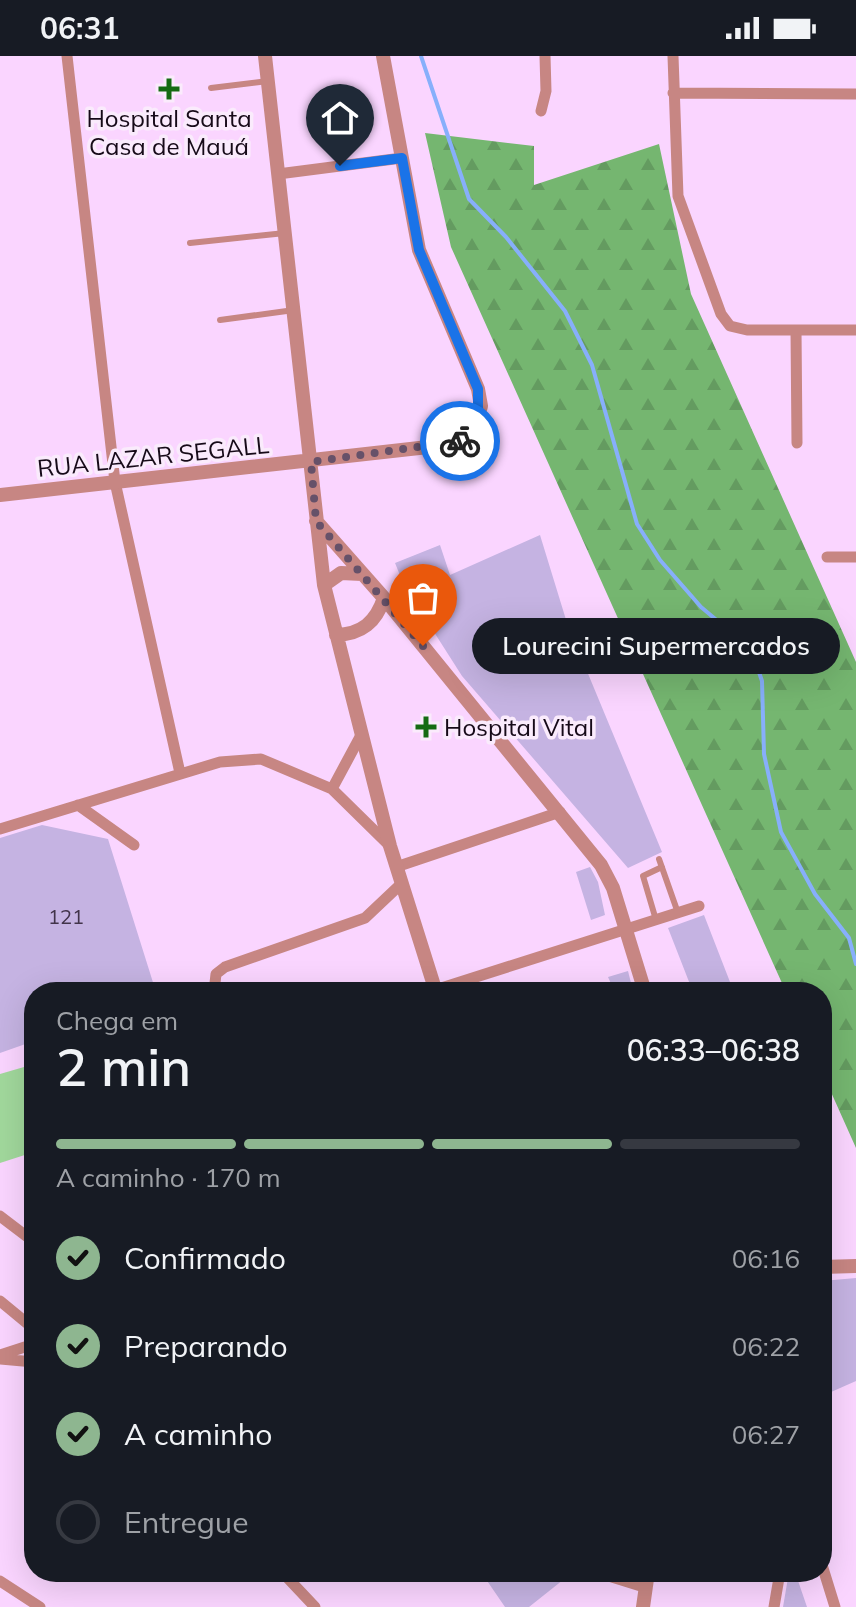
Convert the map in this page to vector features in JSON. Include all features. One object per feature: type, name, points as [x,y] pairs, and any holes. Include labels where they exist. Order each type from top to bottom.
[{"type":"street","points":[[67,56],[115,482],[180,773]]},
{"type":"street","points":[[265,56],[324,585],[390,846],[432,982]]},
{"type":"street","points":[[278,174],[402,158],[383,56]]},
{"type":"street","points":[[541,111],[546,78],[545,56]]},
{"type":"street","points":[[673,56],[678,196],[721,314],[730,326],[747,330],[856,330]]},
{"type":"street","points":[[673,93],[856,94]]},
{"type":"street","name":"RUA LAZAR SEGALL","points":[[0,495],[446,445],[472,434],[478,421],[478,389],[419,250],[402,158]]},
{"type":"street","points":[[796,330],[797,443]]},
{"type":"street","points":[[316,521],[384,598],[601,865],[627,929],[642,982]]},
{"type":"street","points":[[827,557],[856,557]]},
{"type":"street","points":[[324,585],[341,573],[362,574]]},
{"type":"street","points":[[336,635],[354,633],[368,625],[378,614],[384,598]]},
{"type":"street","points":[[332,789],[361,735]]},
{"type":"street","points":[[0,829],[220,762],[261,759],[332,789],[390,846]]},
{"type":"street","points":[[78,805],[134,845]]},
{"type":"street","points":[[396,867],[560,812]]},
{"type":"street","points":[[215,982],[216,974],[238,960],[316,937],[365,918],[401,884]]},
{"type":"street","points":[[463,982],[699,906]]},
{"type":"street","points":[[0,1216],[24,1234]]},
{"type":"street","points":[[832,1267],[856,1266]]},
{"type":"street","points":[[0,1301],[24,1321]]},
{"type":"street","points":[[0,1357],[24,1348]]},
{"type":"street","points":[[0,1357],[24,1361]]},
{"type":"street","points":[[291,1582],[315,1607]]},
{"type":"street","points":[[643,1607],[647,1582]]},
{"type":"street","points":[[774,1607],[778,1582]]},
{"type":"street","points":[[827,1582],[835,1607]]},
{"type":"street","points":[[0,1585],[40,1607]]},
{"type":"lane","points":[[211,88],[268,81]]},
{"type":"lane","points":[[190,243],[285,233]]},
{"type":"lane","points":[[220,320],[294,310]]},
{"type":"lane","points":[[656,920],[643,876],[661,863],[678,913]]},
{"type":"green space","points":[[425,133],[534,146],[534,185],[659,144],[691,294],[856,662],[856,1148],[832,1094],[832,982],[782,982],[451,247]]},
{"type":"green space","points":[[24,1067],[24,1155],[0,1163],[0,1074]]},
{"type":"building","points":[[540,535],[567,623],[662,852],[628,868],[462,676],[404,585],[395,563],[440,545],[450,575]]},
{"type":"building","points":[[42,825],[108,839],[153,982],[24,982],[24,1045],[0,1053],[0,838]]},
{"type":"building","points":[[590,867],[598,882],[605,915],[591,920],[576,872]]},
{"type":"building","points":[[704,915],[730,982],[689,982],[668,928]]},
{"type":"building","points":[[628,971],[631,982],[610,982],[608,977]]},
{"type":"building","points":[[856,1278],[856,1381],[832,1392],[832,1280]]},
{"type":"building","points":[[488,1582],[560,1582],[529,1607],[505,1607]]},
{"type":"building","points":[[787,1582],[798,1582],[807,1607],[783,1607]]},
{"type":"waterway","points":[[421,56],[469,199],[506,237],[565,311],[592,365],[637,524],[660,560],[701,607],[751,649],[762,681],[764,754],[781,832],[815,894],[849,938],[856,964]]},
{"type":"way so far","points":[[423,646],[316,521],[311,462],[460,441]]},
{"type":"place","name":"Hospital Santa Casa de Mauá","points":[[169,89]]},
{"type":"place","name":"Lourecini Supermercados","points":[[423,646]]},
{"type":"place","name":"Hospital Vital","points":[[426,727]]},
{"type":"route","points":[[340,166],[402,158],[419,250],[478,389],[481,406],[478,421],[472,434],[460,441]]}]
